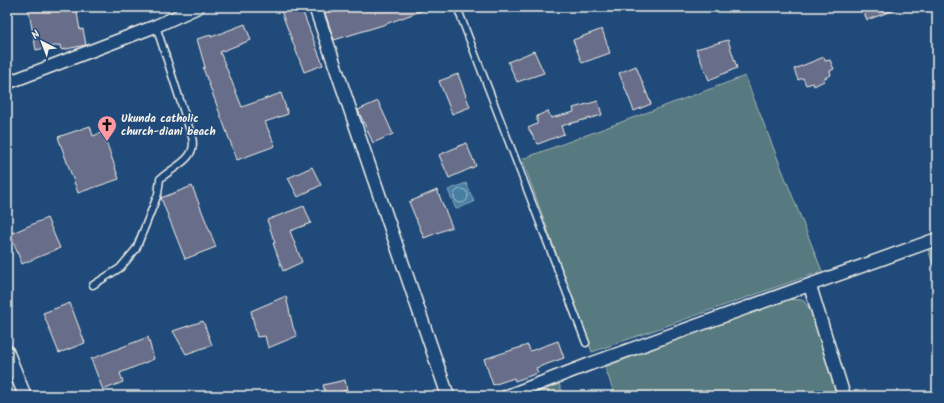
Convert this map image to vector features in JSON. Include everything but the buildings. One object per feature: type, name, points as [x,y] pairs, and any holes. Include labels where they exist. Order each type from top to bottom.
[{"type":"street","points":[[7,83],[156,26],[198,7]]},
{"type":"street","points":[[315,7],[448,396]]},
{"type":"street","points":[[507,396],[590,364],[937,239]]},
{"type":"street","points":[[810,286],[844,396]]},
{"type":"street","points":[[7,350],[25,396]]},
{"type":"lane","points":[[457,7],[586,344]]},
{"type":"lane","points":[[93,285],[120,268],[136,249],[158,194],[160,179],[178,166],[192,151],[194,143],[156,26]]},
{"type":"green space","points":[[745,76],[822,271],[592,352],[522,159]]},
{"type":"green space","points":[[937,242],[937,276],[927,246]]},
{"type":"green space","points":[[785,299],[803,300],[814,315],[838,396],[615,396],[605,367]]},
{"type":"green space","points":[[559,384],[564,396],[529,396]]},
{"type":"water","points":[[466,183],[474,202],[456,209],[448,190]]},
{"type":"place","name":"Ukunda catholic church-diani beach","points":[[107,142]]}]
